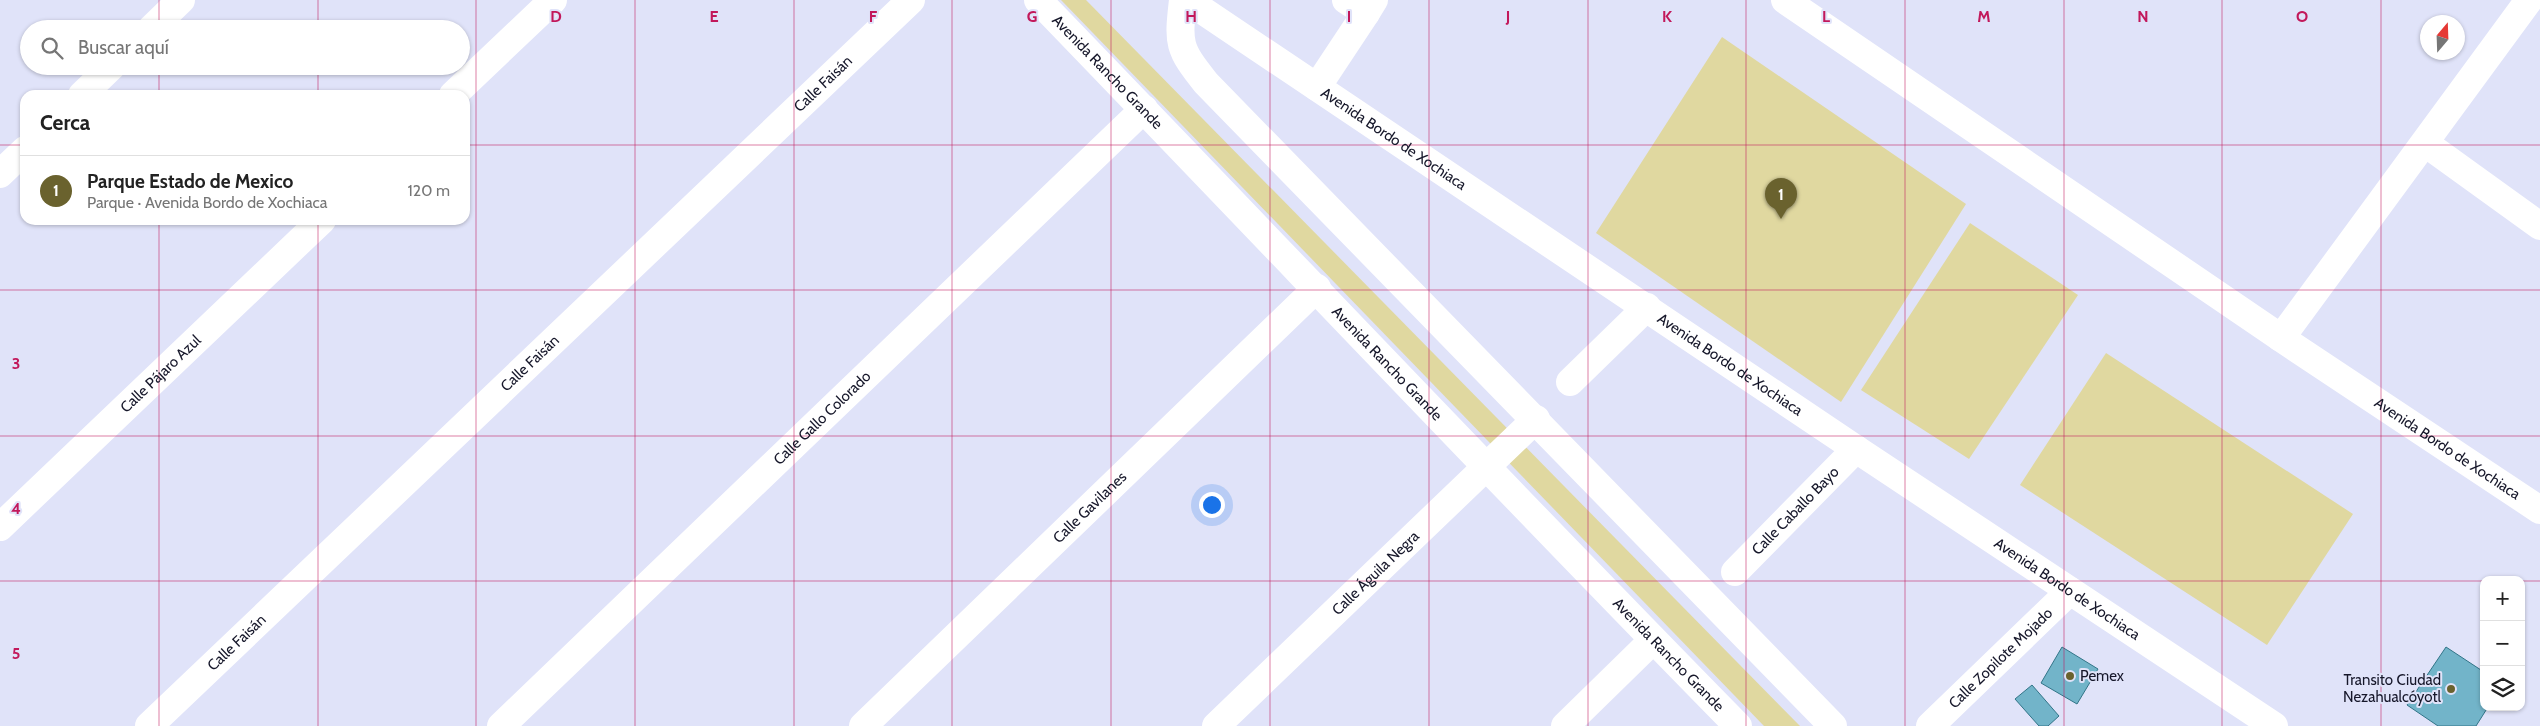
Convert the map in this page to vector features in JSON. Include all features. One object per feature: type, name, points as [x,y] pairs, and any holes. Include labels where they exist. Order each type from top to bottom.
[{"type":"street","points":[[160,20],[181,0]]},
{"type":"street","points":[[458,90],[553,0]]},
{"type":"street","name":"Calle Faisán","points":[[149,726],[912,0]]},
{"type":"street","name":"Avenida Rancho Grande","points":[[1038,0],[1317,288],[1485,467],[1738,726]]},
{"type":"street","points":[[1185,0],[1179,36],[1187,60],[1206,83],[1536,419],[1833,726]]},
{"type":"street","name":"Avenida Bordo de Xochiaca","points":[[1185,0],[2274,726]]},
{"type":"street","name":"Avenida Bordo de Xochiaca","points":[[1785,0],[2281,338],[2540,510]]},
{"type":"street","points":[[2281,338],[2529,0]]},
{"type":"street","points":[[1317,87],[1362,4]]},
{"type":"street","points":[[87,90],[103,75]]},
{"type":"street","name":"Calle Gallo Colorado","points":[[501,726],[1144,109]]},
{"type":"street","points":[[2425,142],[2540,226]]},
{"type":"street","points":[[0,174],[20,155]]},
{"type":"street","name":"Calle Pájaro Azul","points":[[0,527],[317,225]]},
{"type":"street","name":"Calle Gavilanes","points":[[863,726],[1317,288]]},
{"type":"street","points":[[1570,382],[1647,307]]},
{"type":"street","name":"Calle Águila Negra","points":[[1216,726],[1536,419]]},
{"type":"street","name":"Calle Caballo Bayo","points":[[1735,572],[1856,449]]},
{"type":"street","name":"Calle Zopilote Mojado","points":[[1930,726],[2070,591]]},
{"type":"street","points":[[1564,726],[1653,640]]},
{"type":"shaded area","points":[[1061,0],[1086,0],[1800,726],[1764,726]]},
{"type":"shaded area","points":[[1722,37],[1966,204],[1841,402],[1596,233]]},
{"type":"shaded area","points":[[1970,223],[2078,295],[1969,459],[1861,390]]},
{"type":"shaded area","points":[[2106,353],[2353,514],[2267,645],[2020,485]]},
{"type":"building","name":"Pemex","points":[[2062,647],[2098,669],[2077,704],[2041,683]]},
{"type":"building","name":"Transito Ciudad Nezahualcóyotl","points":[[2446,647],[2480,669],[2480,711],[2485,711],[2476,726],[2438,726],[2407,705]]},
{"type":"building","name":"Pemex","points":[[2032,685],[2059,716],[2048,726],[2039,726],[2015,699]]},
{"type":"place","name":"Parque Estado de Mexico","points":[[1781,219]]},
{"type":"place","name":"Pemex","points":[[2070,676]]},
{"type":"place","name":"Transito Ciudad Nezahualcóyotl","points":[[2451,689]]}]
